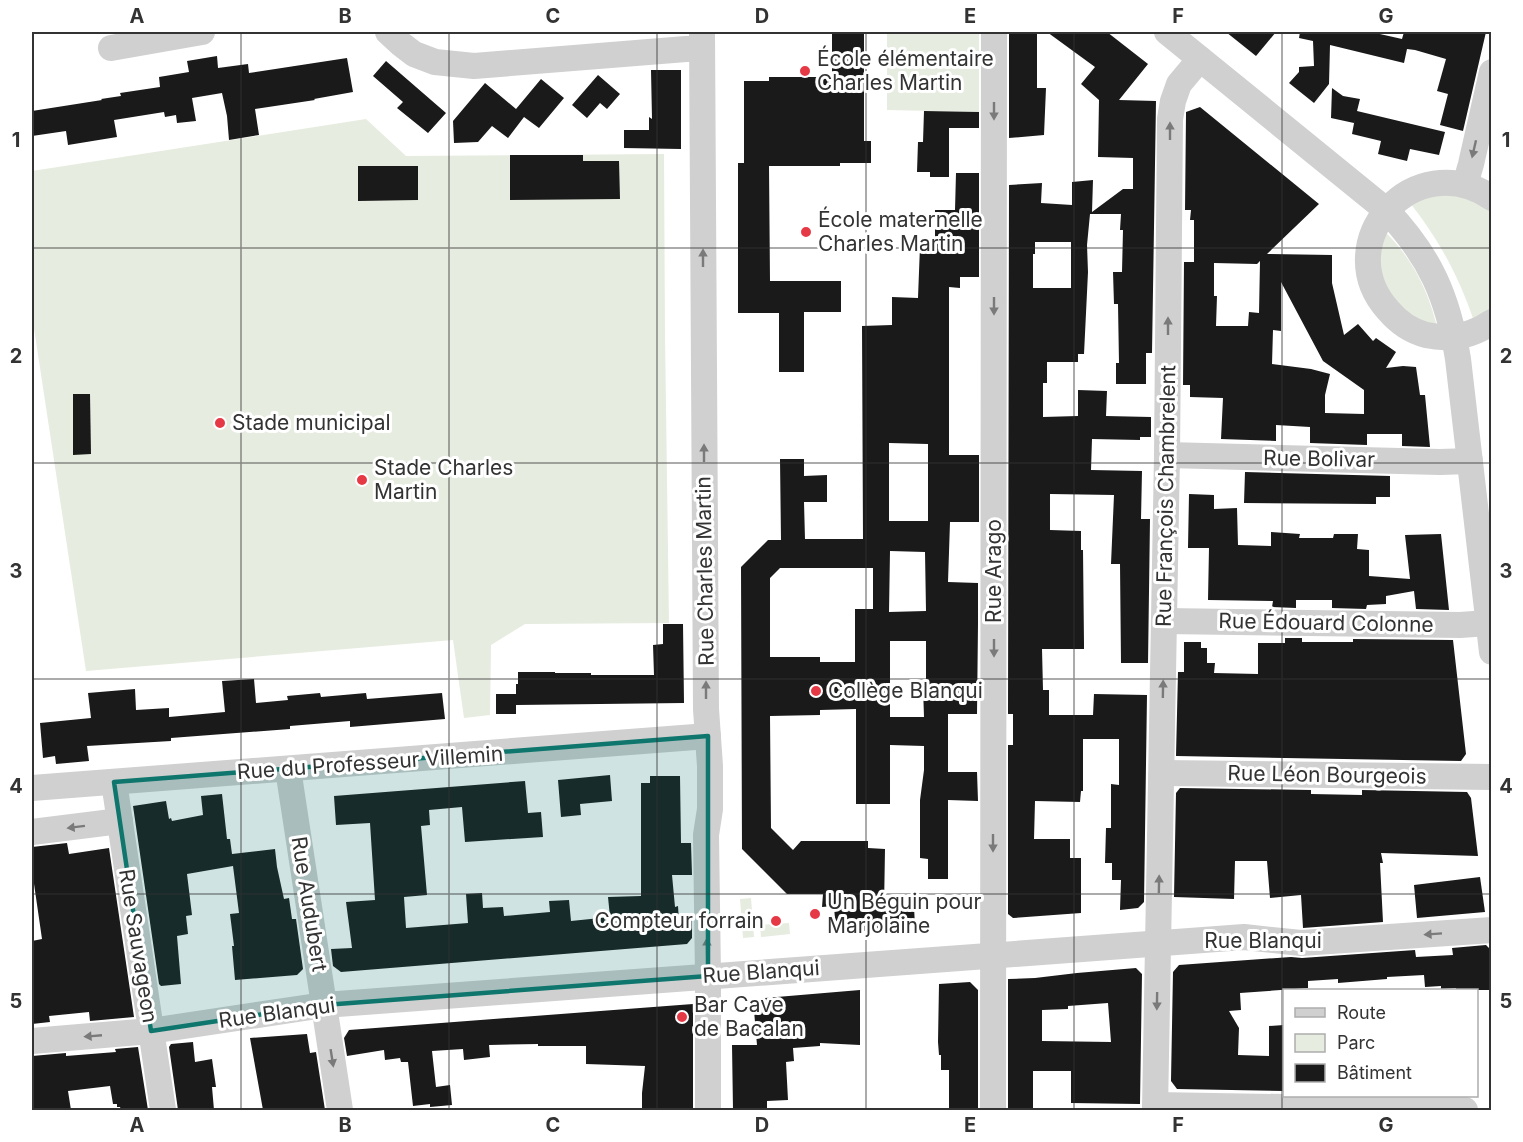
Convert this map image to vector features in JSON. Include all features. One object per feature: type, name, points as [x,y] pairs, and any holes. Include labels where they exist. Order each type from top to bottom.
[{"type":"street","points":[[111,48],[202,32]]},
{"type":"street","points":[[388,32],[414,54],[435,62],[474,66],[686,49],[702,40]]},
{"type":"street","name":"Rue Arago","points":[[993,1110],[994,32]]},
{"type":"street","points":[[1167,32],[1386,210],[1410,237],[1431,269],[1445,302],[1455,337],[1491,652]]},
{"type":"street","name":"Rue Charles Martin","points":[[702,40],[704,532],[706,709],[710,809],[706,835],[708,1110]]},
{"type":"street","name":"Rue François Chambrelent","points":[[1155,1108],[1167,455],[1170,119],[1179,84],[1200,59]]},
{"type":"street","points":[[1465,185],[1491,72]]},
{"type":"street","points":[[1491,198],[1465,185],[1443,182],[1417,188],[1395,201],[1386,210],[1377,224],[1368,256],[1370,273],[1378,297],[1393,316],[1406,327],[1422,334],[1455,337],[1470,334],[1491,322]]},
{"type":"street","name":"Rue Bolivar","points":[[1167,455],[1440,462],[1470,460]]},
{"type":"street","name":"Rue Édouard Colonne","points":[[1164,621],[1488,624]]},
{"type":"street","name":"Rue du Professeur Villemin","points":[[32,789],[708,736]]},
{"type":"street","name":"Rue Audubert","points":[[288,769],[340,1110]]},
{"type":"street","name":"Rue Léon Bourgeois","points":[[1162,773],[1491,777]]},
{"type":"street","name":"Rue Sauvageon","points":[[114,782],[163,1110]]},
{"type":"street","points":[[32,832],[120,821]]},
{"type":"street","name":"Rue Blanqui","points":[[32,1041],[151,1031],[324,1005],[1158,942],[1244,937],[1301,943],[1491,930]]},
{"type":"street","points":[[1155,1108],[1465,1110]]},
{"type":"highlighted area","points":[[708,736],[708,976],[324,1005],[151,1031],[114,782]]},
{"type":"green space","points":[[887,32],[979,32],[979,112],[887,110]]},
{"type":"green space","name":"Stade Charles Martin","points":[[366,119],[406,156],[664,154],[669,623],[525,624],[491,645],[490,715],[464,718],[453,640],[86,671],[32,315],[32,171]]},
{"type":"green space","points":[[1437,189],[1491,207],[1491,310],[1474,321],[1446,257],[1407,199]]},
{"type":"green space","points":[[1383,230],[1403,252],[1418,276],[1430,303],[1438,332],[1400,313],[1378,269]]},
{"type":"green space","points":[[751,898],[754,937],[743,938],[740,899]]},
{"type":"green space","points":[[789,923],[790,934],[761,937],[760,925]]},
{"type":"building","points":[[832,32],[864,32],[864,141],[871,141],[871,163],[840,163],[840,166],[769,166],[770,281],[841,281],[841,312],[804,312],[804,372],[779,372],[779,313],[738,313],[738,163],[744,163],[744,81],[769,81],[769,77],[832,77]]},
{"type":"building","points":[[1009,32],[1037,32],[1037,88],[1046,88],[1044,135],[1009,138]]},
{"type":"building","points":[[1047,32],[1107,32],[1148,64],[1119,100],[1156,101],[1152,353],[1146,353],[1146,384],[1116,384],[1116,363],[1119,363],[1118,304],[1114,304],[1113,272],[1122,272],[1121,214],[1090,214],[1084,354],[1078,354],[1078,362],[1047,362],[1047,383],[1043,383],[1043,417],[1078,416],[1078,390],[1107,391],[1106,416],[1151,417],[1151,437],[1140,437],[1140,440],[1092,439],[1091,470],[1142,471],[1141,519],[1150,519],[1148,663],[1121,663],[1120,564],[1111,564],[1114,495],[1050,494],[1050,530],[1081,531],[1084,649],[1042,649],[1043,690],[1049,690],[1049,715],[1093,715],[1094,694],[1147,695],[1144,902],[1138,908],[1120,910],[1121,880],[1112,880],[1112,863],[1105,863],[1106,828],[1111,828],[1111,784],[1119,785],[1119,739],[1083,739],[1083,791],[1081,791],[1080,802],[1035,801],[1034,839],[1070,839],[1070,858],[1081,858],[1081,913],[1013,918],[1008,914],[1008,745],[1013,745],[1013,714],[1008,714],[1009,185],[1042,183],[1041,203],[1072,205],[1072,182],[1093,180],[1092,212],[1123,189],[1133,189],[1133,158],[1098,157],[1099,100],[1081,84],[1095,67]],"holes":[[[1035,242],[1071,242],[1071,288],[1033,288]]]},
{"type":"building","points":[[1226,32],[1276,32],[1256,56]]},
{"type":"building","points":[[1300,32],[1371,32],[1402,39],[1404,32],[1486,32],[1463,131],[1440,125],[1448,94],[1437,91],[1446,59],[1415,50],[1407,49],[1404,63],[1330,45],[1329,84],[1314,103],[1289,83],[1299,72],[1299,67],[1314,66],[1313,41],[1299,38]]},
{"type":"building","points":[[217,56],[218,68],[248,64],[249,73],[347,58],[353,92],[255,109],[259,135],[229,140],[222,93],[192,98],[196,121],[177,123],[176,115],[165,117],[164,112],[114,120],[117,137],[68,145],[66,131],[32,136],[32,111],[102,100],[121,96],[120,93],[160,87],[159,77],[189,72],[187,61]]},
{"type":"building","points":[[386,61],[446,113],[428,133],[397,108],[403,102],[373,76]]},
{"type":"building","points":[[651,70],[681,70],[681,149],[624,148],[624,130],[649,130],[649,117],[652,119]]},
{"type":"building","points":[[598,75],[620,94],[607,109],[600,103],[587,118],[572,105]]},
{"type":"building","points":[[541,79],[564,98],[539,128],[524,117],[508,138],[492,126],[478,142],[454,143],[453,121],[485,83],[516,109]]},
{"type":"building","points":[[1332,88],[1343,96],[1360,99],[1357,111],[1445,132],[1439,155],[1410,149],[1407,161],[1378,154],[1381,141],[1352,134],[1355,118],[1354,123],[1331,118]]},
{"type":"building","points":[[1200,107],[1319,204],[1267,254],[1332,255],[1332,283],[1344,335],[1358,324],[1373,341],[1376,338],[1396,352],[1386,368],[1416,367],[1420,395],[1425,395],[1430,447],[1402,446],[1402,434],[1367,434],[1367,445],[1310,443],[1310,427],[1276,425],[1276,441],[1221,439],[1223,398],[1190,397],[1190,385],[1183,385],[1184,262],[1194,262],[1194,220],[1190,220],[1191,210],[1185,210],[1186,112]],"holes":[[[1260,261],[1259,313],[1249,312],[1248,326],[1216,326],[1217,296],[1214,296],[1214,263],[1257,264]],[[1281,282],[1323,361],[1364,390],[1364,414],[1325,413],[1325,395],[1330,374],[1272,364],[1273,330],[1281,331]]]},
{"type":"building","points":[[924,111],[979,112],[979,128],[949,128],[949,177],[930,177],[930,172],[917,172],[918,142],[923,142]]},
{"type":"building","points":[[510,155],[583,155],[583,161],[619,161],[620,199],[510,200]]},
{"type":"building","points":[[358,166],[418,166],[418,200],[358,201]]},
{"type":"building","points":[[956,173],[979,173],[979,277],[960,277],[960,288],[949,287],[949,455],[979,455],[979,522],[950,522],[948,582],[978,583],[977,714],[948,714],[948,772],[977,772],[978,801],[948,800],[948,879],[928,879],[928,859],[920,858],[920,800],[924,746],[890,745],[890,804],[856,804],[856,709],[820,710],[820,715],[770,716],[771,828],[793,850],[801,841],[868,841],[868,848],[885,849],[884,908],[914,906],[915,927],[836,933],[834,906],[822,907],[823,894],[787,894],[742,849],[741,567],[768,540],[781,540],[780,459],[804,459],[804,476],[827,475],[827,502],[804,502],[805,539],[863,539],[862,326],[892,325],[892,297],[918,298],[920,246],[935,246],[935,210],[955,210]],"holes":[[[889,443],[928,444],[928,521],[889,521]],[[890,551],[925,552],[926,611],[889,612]],[[780,568],[873,568],[873,609],[855,609],[855,662],[820,662],[820,657],[770,657],[770,578]],[[890,641],[926,641],[924,717],[890,717]]]},
{"type":"building","points":[[73,394],[90,394],[91,454],[73,455]]},
{"type":"building","points":[[1245,472],[1390,476],[1390,497],[1376,497],[1376,504],[1244,503]]},
{"type":"building","points":[[1189,494],[1214,495],[1214,509],[1237,508],[1238,545],[1271,546],[1271,532],[1300,534],[1299,538],[1333,538],[1334,534],[1358,534],[1357,549],[1369,550],[1369,576],[1410,579],[1405,535],[1441,534],[1449,610],[1416,609],[1414,591],[1386,596],[1386,604],[1367,605],[1366,609],[1332,608],[1332,600],[1296,600],[1296,608],[1272,607],[1273,601],[1208,600],[1209,548],[1188,548]]},
{"type":"building","points":[[663,624],[683,624],[684,703],[516,705],[516,714],[496,714],[496,694],[516,694],[518,672],[654,675],[653,645],[663,644]]},
{"type":"building","points":[[1285,638],[1302,638],[1302,642],[1353,642],[1353,639],[1453,640],[1466,754],[1461,761],[1176,756],[1178,672],[1184,672],[1184,642],[1201,642],[1201,648],[1207,648],[1207,663],[1215,663],[1214,673],[1258,674],[1258,643],[1285,643]]},
{"type":"building","points":[[254,679],[256,703],[288,700],[287,696],[320,693],[321,697],[366,693],[367,699],[442,693],[445,719],[350,727],[350,721],[290,726],[290,729],[171,738],[171,741],[87,746],[89,761],[56,764],[55,756],[43,758],[40,723],[91,718],[88,693],[135,689],[136,710],[169,708],[169,717],[225,712],[222,681]]},
{"type":"building","points":[[610,775],[612,801],[580,804],[581,815],[561,817],[558,780]]},
{"type":"building","points":[[650,776],[680,776],[681,843],[691,843],[692,875],[672,875],[675,907],[678,906],[679,921],[692,920],[692,938],[687,944],[341,972],[333,966],[331,949],[352,948],[346,902],[375,900],[370,823],[336,825],[334,796],[525,781],[528,813],[541,812],[543,837],[465,842],[462,807],[429,810],[430,825],[421,826],[427,895],[404,897],[406,928],[468,923],[466,894],[482,893],[483,908],[503,907],[504,916],[550,912],[549,901],[569,900],[571,921],[610,917],[608,897],[641,896],[641,783],[650,783]]},
{"type":"building","points":[[1180,788],[1311,790],[1311,794],[1362,795],[1362,790],[1467,792],[1471,798],[1478,856],[1381,853],[1383,922],[1303,928],[1301,895],[1270,898],[1267,861],[1235,861],[1234,899],[1174,897],[1176,793]]},
{"type":"building","points":[[222,794],[227,839],[230,839],[232,854],[275,849],[284,899],[289,898],[292,919],[296,919],[303,969],[297,975],[235,980],[230,914],[239,913],[233,866],[187,874],[192,915],[186,916],[188,934],[177,936],[181,984],[161,986],[133,806],[166,801],[169,819],[171,818],[172,821],[203,815],[201,796]]},
{"type":"building","points":[[67,843],[69,854],[109,848],[134,1017],[90,1021],[89,1012],[49,1016],[50,1022],[32,1024],[32,941],[42,939],[32,870],[32,847]]},
{"type":"building","points":[[1480,877],[1485,912],[1417,918],[1414,885]]},
{"type":"building","points":[[1486,945],[1489,948],[1491,990],[1425,987],[1424,975],[1338,983],[1338,979],[1308,981],[1308,988],[1240,993],[1241,1010],[1229,1011],[1239,1028],[1238,1055],[1269,1056],[1269,1026],[1283,1025],[1283,1091],[1177,1089],[1171,1081],[1173,972],[1179,965],[1415,950],[1416,957],[1453,955],[1452,948]]},
{"type":"building","points":[[1136,968],[1142,974],[1140,1104],[1071,1103],[1071,1071],[1033,1071],[1033,1110],[1008,1110],[1008,979]],"holes":[[[1108,1003],[1111,1042],[1042,1041],[1042,1010]]]},
{"type":"building","points":[[970,982],[978,990],[978,1110],[949,1110],[949,1070],[941,1070],[941,1055],[939,1055],[939,984]]},
{"type":"building","points":[[860,990],[860,1045],[820,1043],[820,1046],[793,1048],[794,1061],[786,1062],[788,1100],[767,1101],[767,1110],[733,1110],[732,1045],[757,1045],[753,999]]},
{"type":"building","points":[[693,1004],[693,1110],[642,1110],[645,1066],[586,1064],[586,1046],[538,1046],[538,1044],[489,1045],[490,1057],[464,1060],[463,1049],[432,1051],[436,1087],[450,1085],[452,1105],[413,1106],[408,1062],[401,1062],[400,1058],[385,1060],[384,1050],[347,1056],[344,1038],[349,1030]]},
{"type":"building","points":[[307,1034],[310,1053],[316,1052],[325,1110],[263,1110],[250,1038]]},
{"type":"building","points":[[193,1042],[195,1062],[212,1059],[216,1087],[212,1087],[214,1110],[178,1110],[169,1047],[171,1044]]},
{"type":"building","points":[[138,1047],[148,1110],[121,1110],[117,1104],[113,1104],[110,1086],[68,1091],[71,1110],[32,1110],[32,1056],[116,1052],[115,1049]]},
{"type":"place","name":"École élémentaire Charles Martin","points":[[805,71]]},
{"type":"place","name":"École maternelle Charles Martin","points":[[806,232]]},
{"type":"place","name":"Stade municipal","points":[[220,423]]},
{"type":"place","name":"Stade Charles Martin","points":[[362,480]]},
{"type":"place","name":"Collège Blanqui","points":[[816,691]]},
{"type":"place","name":"Un Béguin pour Marjolaine","points":[[815,914]]},
{"type":"place","name":"Compteur forrain","points":[[776,921]]},
{"type":"place","name":"Bar Cave de Bacalan","points":[[682,1017]]}]
